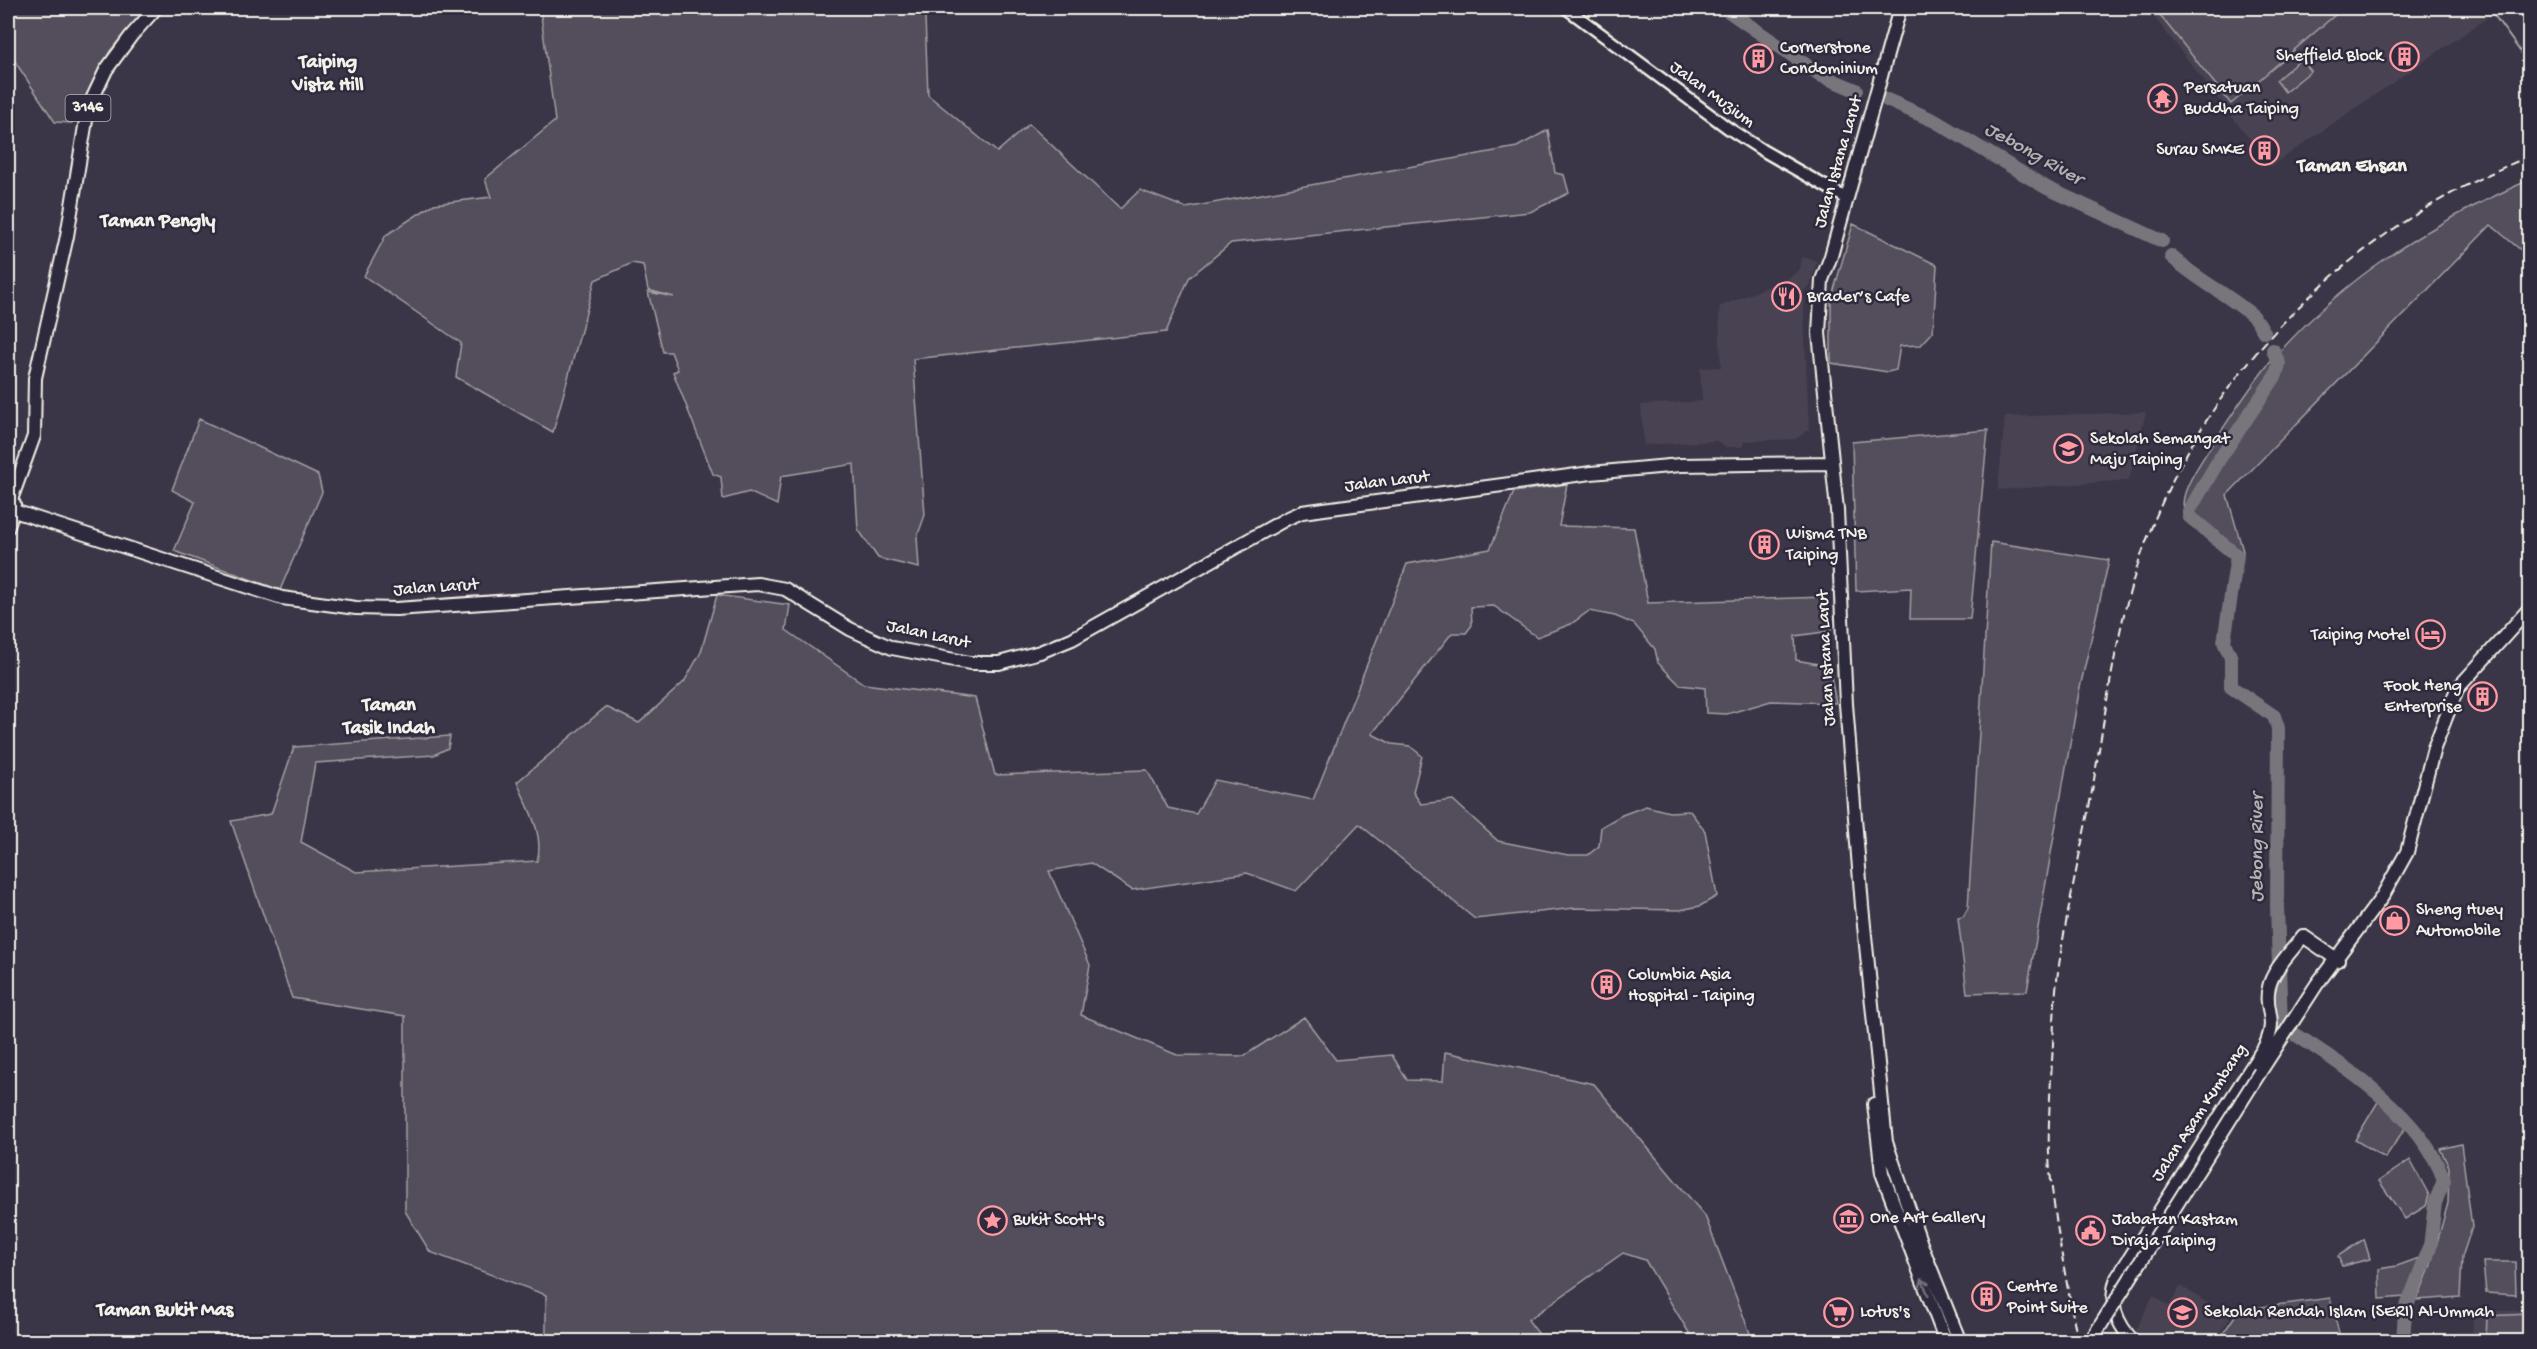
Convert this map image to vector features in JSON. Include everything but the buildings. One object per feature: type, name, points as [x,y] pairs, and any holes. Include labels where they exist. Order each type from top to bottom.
[{"type":"main road","name":"3146","points":[[8,526],[9,509],[34,455],[41,378],[38,367],[67,236],[88,108],[106,70],[130,36],[156,8]]},
{"type":"main road","name":"Jalan Istana Larut","points":[[1900,8],[1881,82],[1822,280],[1820,353],[1841,579],[1846,704],[1871,1013],[1886,1142],[1921,1244],[1960,1341]]},
{"type":"main road","name":"Jalan Larut","points":[[9,509],[236,585],[306,602],[396,609],[758,584],[785,589],[860,635],[892,648],[982,664],[999,663],[1056,647],[1302,512],[1624,470],[1710,464],[1832,463]]},
{"type":"main road","name":"Jalan Asam Kumbang","points":[[2090,1341],[2295,1026],[2329,968],[2338,960],[2382,897],[2407,852],[2434,748],[2454,694],[2467,674],[2529,608]]},
{"type":"main road","name":"Jalan Asam Kumbang","points":[[2131,1338],[2114,1310],[2112,1294],[2116,1278],[2265,1046],[2272,1024],[2268,991],[2271,980],[2303,936],[2338,960]]},
{"type":"main road","name":"Jalan Istana Larut","points":[[1871,1013],[1874,1110],[1882,1173],[1946,1341]]},
{"type":"main road","name":"Jalan Asam Kumbang","points":[[2099,1341],[2263,1074]]},
{"type":"main road","name":"Jalan Istana Larut","points":[[1898,1177],[1913,1204],[1966,1341]]},
{"type":"street","name":"Jalan Muzium","points":[[1566,8],[1728,128],[1846,198]]},
{"type":"shaded area","points":[[8,8],[141,8],[140,16],[110,51],[72,123],[55,122],[8,51]]},
{"type":"shaded area","points":[[540,8],[932,8],[925,18],[928,95],[997,152],[1029,124],[1120,209],[1140,190],[1186,208],[1517,147],[1548,130],[1555,173],[1564,175],[1569,193],[1530,212],[1231,243],[1189,278],[1166,332],[913,359],[925,515],[917,537],[919,568],[878,558],[858,529],[854,464],[781,476],[777,505],[749,492],[723,499],[721,477],[713,474],[673,372],[678,370],[671,352],[663,352],[648,292],[674,297],[648,290],[643,265],[632,263],[595,280],[553,432],[456,377],[461,343],[364,276],[386,235],[434,204],[491,197],[485,179],[555,121]]},
{"type":"shaded area","points":[[2147,8],[2479,8],[2487,18],[2271,166]]},
{"type":"shaded area","points":[[2154,8],[2341,8],[2342,9],[2231,104]]},
{"type":"shaded area","points":[[2301,59],[2311,71],[2285,92],[2276,80]]},
{"type":"shaded area","points":[[2529,180],[2529,257],[2491,225],[2227,495],[2243,551],[2242,559],[2194,521],[2184,508],[2183,501],[2188,484],[2254,384],[2297,334],[2326,305],[2388,257],[2455,216]]},
{"type":"shaded area","points":[[1853,224],[1937,265],[1933,332],[1921,345],[1900,346],[1896,370],[1888,372],[1831,363],[1831,300]]},
{"type":"shaded area","points":[[1802,257],[1817,261],[1810,285],[1803,291],[1809,429],[1796,439],[1744,441],[1743,447],[1725,447],[1717,441],[1644,445],[1641,405],[1702,401],[1700,368],[1721,367],[1719,307],[1789,278],[1800,269]]},
{"type":"shaded area","name":"Sekolah Semangat Maju Taiping","points":[[2146,412],[2129,480],[1998,490],[2005,417]]},
{"type":"shaded area","points":[[199,419],[318,475],[322,492],[280,590],[174,551],[195,502],[172,490]]},
{"type":"shaded area","points":[[1988,430],[1970,619],[1910,619],[1911,588],[1856,591],[1852,442]]},
{"type":"shaded area","points":[[1567,484],[1559,526],[1634,528],[1648,603],[1826,597],[1831,631],[1795,636],[1796,660],[1829,666],[1836,703],[1771,701],[1727,714],[1706,713],[1705,688],[1680,685],[1658,663],[1655,649],[1634,624],[1615,616],[1589,611],[1571,624],[1537,637],[1494,606],[1471,607],[1472,625],[1466,633],[1452,633],[1372,734],[1392,744],[1410,746],[1422,756],[1413,792],[1421,804],[1453,800],[1498,841],[1568,855],[1588,855],[1599,846],[1601,827],[1622,815],[1646,806],[1669,812],[1690,811],[1705,831],[1717,896],[1700,906],[1680,910],[1575,908],[1475,919],[1359,824],[1296,891],[1247,873],[1132,890],[1091,863],[1049,871],[1090,965],[1081,1015],[1177,1055],[1244,1056],[1304,1017],[1336,1060],[1392,1055],[1407,1080],[1443,1081],[1445,1052],[1594,1084],[1705,1216],[1753,1341],[1694,1341],[1645,1260],[1623,1253],[1528,1320],[1544,1341],[546,1341],[546,1295],[430,1252],[405,1211],[405,1016],[292,998],[231,821],[271,814],[294,747],[450,736],[448,748],[434,755],[315,763],[301,842],[356,872],[537,861],[539,841],[537,830],[517,782],[606,707],[639,723],[684,682],[701,652],[717,595],[790,605],[786,630],[864,684],[975,698],[995,775],[1147,770],[1168,808],[1196,814],[1215,780],[1313,800],[1407,564],[1490,549],[1514,492]]},
{"type":"shaded area","points":[[1991,542],[2109,560],[2079,692],[2027,991],[1967,993],[1958,918],[1963,917],[1968,908]]},
{"type":"shaded area","points":[[2379,1100],[2405,1128],[2385,1158],[2355,1140]]},
{"type":"shaded area","points":[[2461,1144],[2472,1227],[2462,1257],[2460,1297],[2417,1300],[2430,1268],[2448,1203],[2449,1167],[2440,1149]]},
{"type":"shaded area","points":[[2410,1160],[2429,1195],[2426,1206],[2405,1219],[2379,1181]]},
{"type":"shaded area","points":[[2364,1239],[2370,1259],[2342,1266],[2338,1256]]},
{"type":"shaded area","points":[[2419,1258],[2405,1297],[2380,1299],[2379,1269],[2397,1266]]},
{"type":"shaded area","points":[[2483,1262],[2515,1262],[2516,1295],[2486,1293]]},
{"type":"shaded area","name":"Sekolah Rendah Islam (SERI) Al-Ummah","points":[[2181,1286],[2230,1318],[2214,1341],[2139,1341],[2133,1337],[2153,1295],[2169,1306]]},
{"type":"shaded area","points":[[2330,1298],[2339,1333],[2334,1341],[2218,1341],[2239,1310]]},
{"type":"shaded area","points":[[2529,1310],[2529,1341],[2472,1342],[2473,1312]]},
{"type":"shaded area","points":[[2529,1314],[2529,1341],[2486,1341],[2487,1316]]},
{"type":"waterway","points":[[1724,8],[1822,76],[1856,90]]},
{"type":"waterway","points":[[2489,8],[2530,65]]},
{"type":"waterway","name":"Jebong River","points":[[1887,100],[1935,121],[2047,188],[2162,241]]},
{"type":"waterway","name":"Jebong River","points":[[2171,256],[2254,317]]},
{"type":"waterway","name":"Jebong River","points":[[2258,322],[2264,332]]},
{"type":"waterway","name":"Jebong River","points":[[2273,350],[2279,364],[2276,375],[2220,458],[2189,511],[2189,516],[2237,556],[2224,642],[2231,658],[2231,687],[2274,716],[2278,728],[2277,906],[2281,1025],[2352,1073],[2397,1111],[2417,1133],[2433,1156],[2444,1180],[2435,1203],[2430,1247],[2405,1311],[2403,1342]]},
{"type":"railway","points":[[2078,1342],[2050,1171],[2049,1116],[2056,994],[2065,929],[2090,802],[2115,654],[2126,606],[2150,530],[2184,459],[2225,393],[2274,333],[2330,278],[2391,231],[2458,190],[2530,156]]},
{"type":"place","name":"Sheffield Block","points":[[2404,56]]},
{"type":"place","name":"Cornerstone Condominium","points":[[1759,58]]},
{"type":"place","name":"Persatuan Buddha Taiping","points":[[2163,98]]},
{"type":"place","name":"Surau SMKE","points":[[2265,150]]},
{"type":"place","name":"Brader’s Cafe","points":[[1786,297]]},
{"type":"place","name":"Sekolah Semangat Maju Taiping","points":[[2069,449]]},
{"type":"place","name":"Wisma TNB Taiping","points":[[1765,544]]},
{"type":"place","name":"Taiping Motel","points":[[2431,635]]},
{"type":"place","name":"Fook Heng Enterprise","points":[[2483,696]]},
{"type":"place","name":"Sheng Huey Automobile","points":[[2395,920]]},
{"type":"place","name":"Columbia Asia Hospital - Taiping","points":[[1607,985]]},
{"type":"place","name":"One Art Gallery","points":[[1849,1218]]},
{"type":"place","name":"Bukit Scott's","points":[[992,1220]]},
{"type":"place","name":"Jabatan Kastam Diraja Taiping","points":[[2091,1230]]},
{"type":"place","name":"Centre Point Suite","points":[[1986,1297]]},
{"type":"place","name":"Lotus's","points":[[1839,1312]]},
{"type":"place","name":"Sekolah Rendah Islam (SERI) Al-Ummah","points":[[2183,1312]]},
{"type":"district","name":"Taiping Vista Hill","points":[[328,74]]},
{"type":"district","name":"Taman Ehsan","points":[[2352,167]]},
{"type":"district","name":"Taman Pengly","points":[[158,222]]},
{"type":"district","name":"Taman Tasik Indah","points":[[389,718]]},
{"type":"district","name":"Taman Bukit Mas","points":[[165,1311]]}]
